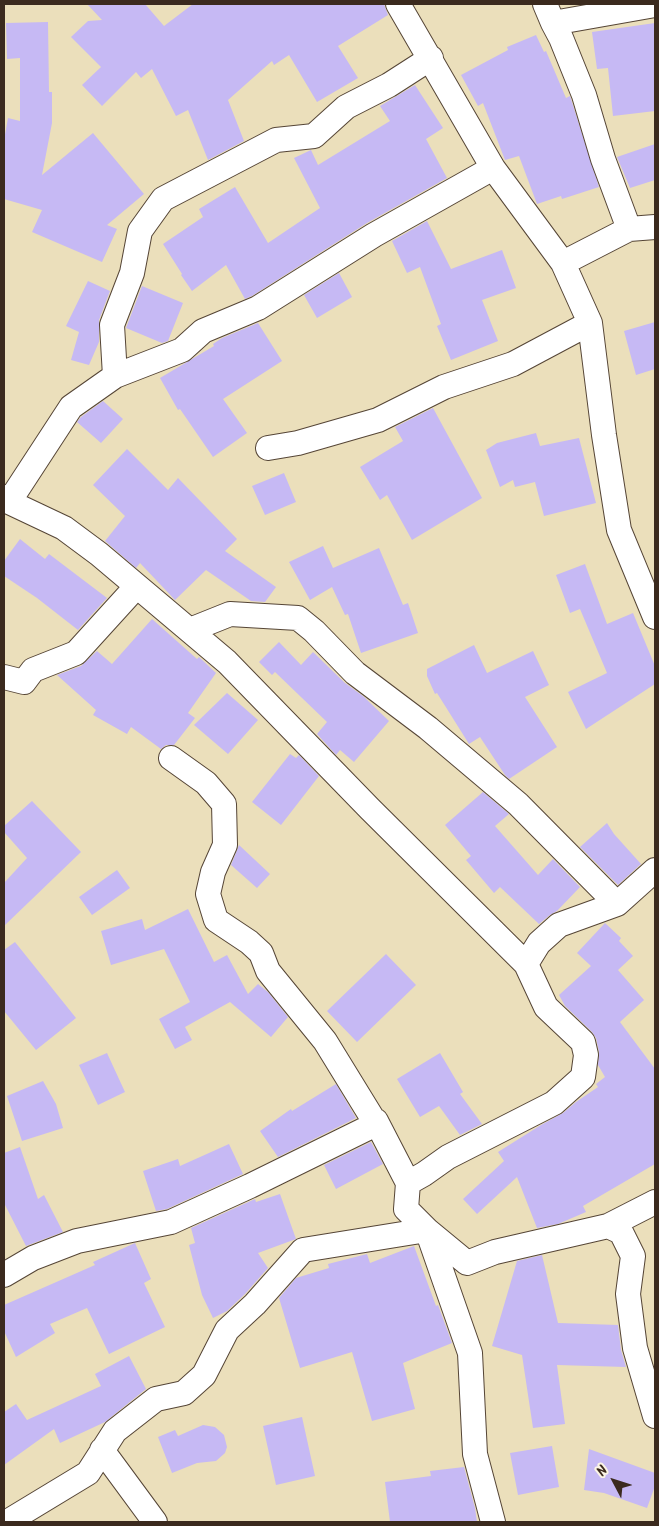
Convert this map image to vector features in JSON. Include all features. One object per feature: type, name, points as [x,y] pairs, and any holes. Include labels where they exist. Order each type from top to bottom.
[{"type":"street","points":[[398,4],[493,168],[564,263],[590,323],[604,435],[619,530],[655,616]]},
{"type":"street","points":[[629,229],[603,159],[584,95],[549,14],[655,5]]},
{"type":"street","points":[[115,376],[112,325],[132,273],[140,231],[164,198],[276,140],[314,136],[346,107],[389,85],[431,58]]},
{"type":"street","points":[[408,1183],[448,1157],[554,1103],[582,1077],[586,1055],[583,1042],[546,1007],[526,964],[370,809],[227,662],[99,554],[64,528],[6,499],[71,407],[115,376],[182,350],[203,331],[258,308],[374,234],[493,168]]},
{"type":"street","points":[[564,263],[629,229],[655,227]]},
{"type":"street","points":[[268,448],[298,443],[378,420],[444,386],[513,364],[590,323]]},
{"type":"street","points":[[4,677],[24,682],[33,670],[76,653],[136,587]]},
{"type":"street","points":[[190,630],[230,614],[298,618],[314,630],[355,673],[428,728],[518,804],[617,904]]},
{"type":"street","points":[[171,758],[206,783],[224,804],[224,845],[208,894],[216,920],[249,942],[262,954],[268,971],[326,1041],[376,1124]]},
{"type":"street","points":[[526,964],[539,943],[559,925],[617,904],[655,870]]},
{"type":"street","points":[[4,1275],[33,1258],[77,1241],[171,1222],[250,1186],[376,1124],[376,1121],[408,1183],[406,1209],[426,1230],[467,1264],[495,1252],[608,1226],[655,1202]]},
{"type":"street","points":[[608,1226],[621,1232],[633,1256],[628,1294],[635,1348],[655,1416]]},
{"type":"street","points":[[7,1522],[88,1473],[115,1431],[156,1399],[184,1393],[204,1375],[227,1330],[255,1304],[303,1250],[426,1230]]},
{"type":"street","points":[[426,1230],[470,1353],[475,1454],[493,1522]]},
{"type":"street","points":[[102,1450],[154,1522]]},
{"type":"building","points":[[87,4],[145,4],[164,26],[193,4],[384,4],[388,15],[338,46],[358,78],[317,102],[289,55],[274,65],[272,61],[228,100],[244,141],[208,160],[188,110],[176,116],[152,69],[141,78],[136,72],[102,106],[82,85],[101,67],[71,37],[88,21],[102,20]]},
{"type":"building","points":[[48,22],[49,92],[52,92],[52,123],[42,175],[93,133],[144,194],[107,225],[117,229],[102,262],[32,232],[42,210],[4,199],[4,140],[8,118],[20,121],[20,58],[7,59],[6,23]]},
{"type":"building","points":[[655,23],[655,111],[613,116],[608,68],[597,69],[592,32]]},
{"type":"building","points":[[536,35],[544,52],[546,51],[566,98],[570,96],[599,187],[562,199],[561,196],[537,204],[519,156],[505,160],[483,103],[478,106],[461,75],[508,50],[507,47]]},
{"type":"building","points":[[415,85],[443,128],[426,139],[447,178],[367,223],[252,296],[245,299],[226,265],[192,291],[163,244],[203,217],[199,209],[235,187],[268,243],[320,208],[294,158],[311,150],[318,165],[390,121],[380,106]]},
{"type":"building","points":[[655,144],[655,180],[630,188],[617,157]]},
{"type":"building","points":[[427,221],[451,269],[502,250],[516,288],[482,300],[498,341],[451,360],[437,326],[441,324],[420,267],[407,273],[392,241]]},
{"type":"building","points":[[339,273],[352,297],[317,318],[304,295]]},
{"type":"building","points":[[88,281],[110,291],[99,320],[99,342],[89,365],[71,360],[79,332],[66,326]]},
{"type":"building","points":[[142,286],[183,303],[168,341],[162,343],[126,328]]},
{"type":"building","points":[[655,322],[655,369],[636,375],[624,331]]},
{"type":"building","points":[[258,323],[282,361],[223,399],[247,433],[213,457],[180,409],[178,410],[160,378],[214,346],[213,344],[222,338]]},
{"type":"building","points":[[103,401],[123,419],[101,443],[77,422]]},
{"type":"building","points":[[433,408],[482,498],[412,540],[387,495],[380,500],[360,467],[403,441],[395,427]]},
{"type":"building","points":[[536,433],[540,446],[579,438],[596,503],[544,516],[535,482],[515,487],[513,480],[500,487],[486,450],[497,443]]},
{"type":"building","points":[[127,449],[168,490],[178,478],[237,539],[225,551],[276,587],[265,602],[251,601],[206,570],[175,600],[140,563],[136,568],[105,541],[125,516],[93,485]]},
{"type":"building","points":[[284,473],[296,502],[265,515],[252,486]]},
{"type":"building","points":[[20,539],[45,559],[49,554],[107,598],[78,630],[37,598],[4,576],[4,561]]},
{"type":"building","points":[[323,546],[333,568],[379,548],[403,605],[408,603],[418,633],[361,653],[348,614],[345,615],[332,587],[310,600],[289,562]]},
{"type":"building","points":[[585,564],[607,624],[633,613],[655,666],[655,684],[586,729],[568,692],[607,673],[580,609],[570,613],[556,575]]},
{"type":"building","points":[[152,619],[197,659],[199,657],[216,673],[188,713],[195,718],[174,745],[166,745],[161,749],[131,727],[127,734],[93,715],[96,710],[57,675],[81,666],[97,651],[112,664]]},
{"type":"building","points":[[279,642],[301,665],[313,652],[389,721],[354,762],[340,750],[336,755],[317,734],[327,722],[275,672],[272,675],[259,662]]},
{"type":"building","points":[[474,645],[487,673],[533,651],[549,685],[525,697],[557,747],[509,779],[480,737],[469,744],[437,693],[435,694],[427,676],[427,669]]},
{"type":"building","points":[[227,693],[258,720],[228,754],[194,725]]},
{"type":"building","points":[[290,754],[296,758],[299,755],[319,776],[281,825],[252,802]]},
{"type":"building","points":[[483,792],[509,814],[495,826],[538,875],[553,859],[580,887],[557,911],[539,924],[500,887],[494,893],[466,860],[471,856],[445,825]]},
{"type":"building","points":[[32,801],[81,852],[4,926],[4,883],[27,858],[4,832],[4,826]]},
{"type":"building","points":[[607,823],[614,834],[641,864],[618,885],[580,847]]},
{"type":"building","points":[[239,845],[270,874],[257,888],[231,865]]},
{"type":"building","points":[[117,870],[130,888],[92,915],[79,897]]},
{"type":"building","points":[[188,909],[214,962],[227,955],[248,994],[258,984],[268,992],[288,1017],[271,1037],[230,1002],[185,1027],[192,1040],[175,1049],[159,1019],[190,1002],[164,949],[111,965],[101,931],[142,919],[145,930]]},
{"type":"building","points":[[605,923],[621,938],[619,941],[633,956],[618,970],[644,1000],[620,1022],[655,1069],[655,1164],[583,1206],[586,1212],[558,1224],[537,1228],[517,1177],[477,1214],[463,1199],[504,1161],[498,1152],[563,1113],[598,1087],[596,1084],[605,1077],[598,1065],[599,1052],[596,1038],[565,1006],[559,995],[591,966],[577,953]]},
{"type":"building","points":[[15,942],[76,1018],[36,1050],[4,1011],[4,950]]},
{"type":"building","points":[[386,954],[416,985],[357,1042],[327,1011]]},
{"type":"building","points":[[107,1053],[125,1092],[98,1105],[79,1065]]},
{"type":"building","points":[[440,1053],[463,1092],[460,1094],[482,1124],[460,1135],[439,1106],[420,1117],[397,1079]]},
{"type":"building","points":[[43,1081],[56,1104],[63,1128],[22,1141],[7,1096]]},
{"type":"building","points":[[336,1084],[356,1118],[278,1157],[260,1131],[291,1109],[292,1111]]},
{"type":"building","points":[[371,1142],[383,1164],[336,1189],[324,1165]]},
{"type":"building","points":[[229,1144],[243,1174],[167,1209],[156,1211],[143,1171],[178,1159],[180,1166]]},
{"type":"building","points":[[20,1147],[38,1199],[44,1195],[63,1232],[26,1246],[4,1203],[4,1153]]},
{"type":"building","points":[[280,1194],[296,1239],[258,1253],[268,1268],[227,1311],[213,1318],[202,1295],[189,1245],[195,1243],[191,1228],[255,1199],[256,1202]]},
{"type":"building","points":[[135,1243],[151,1279],[144,1283],[165,1327],[109,1354],[87,1308],[50,1324],[55,1333],[16,1357],[4,1331],[4,1305],[95,1265],[93,1262]]},
{"type":"building","points":[[414,1246],[452,1343],[403,1363],[415,1409],[372,1421],[352,1352],[300,1368],[279,1298],[296,1278],[329,1268],[328,1264],[367,1254],[370,1263]]},
{"type":"building","points":[[542,1255],[558,1323],[618,1325],[621,1350],[626,1367],[557,1365],[565,1424],[533,1428],[522,1355],[492,1346],[517,1261]]},
{"type":"building","points":[[129,1356],[146,1389],[105,1422],[60,1443],[54,1429],[4,1465],[4,1412],[16,1404],[27,1420],[101,1386],[95,1374]]},
{"type":"building","points":[[302,1417],[315,1476],[276,1485],[263,1426]]},
{"type":"building","points":[[203,1425],[215,1427],[224,1435],[227,1447],[225,1453],[216,1461],[197,1463],[172,1473],[158,1437],[175,1430],[178,1436]]},
{"type":"building","points":[[552,1446],[559,1487],[518,1495],[510,1453]]},
{"type":"building","points":[[589,1449],[655,1473],[655,1486],[647,1508],[604,1493],[584,1490]]},
{"type":"building","points":[[464,1467],[477,1522],[390,1522],[385,1482],[431,1476],[430,1471]]}]
